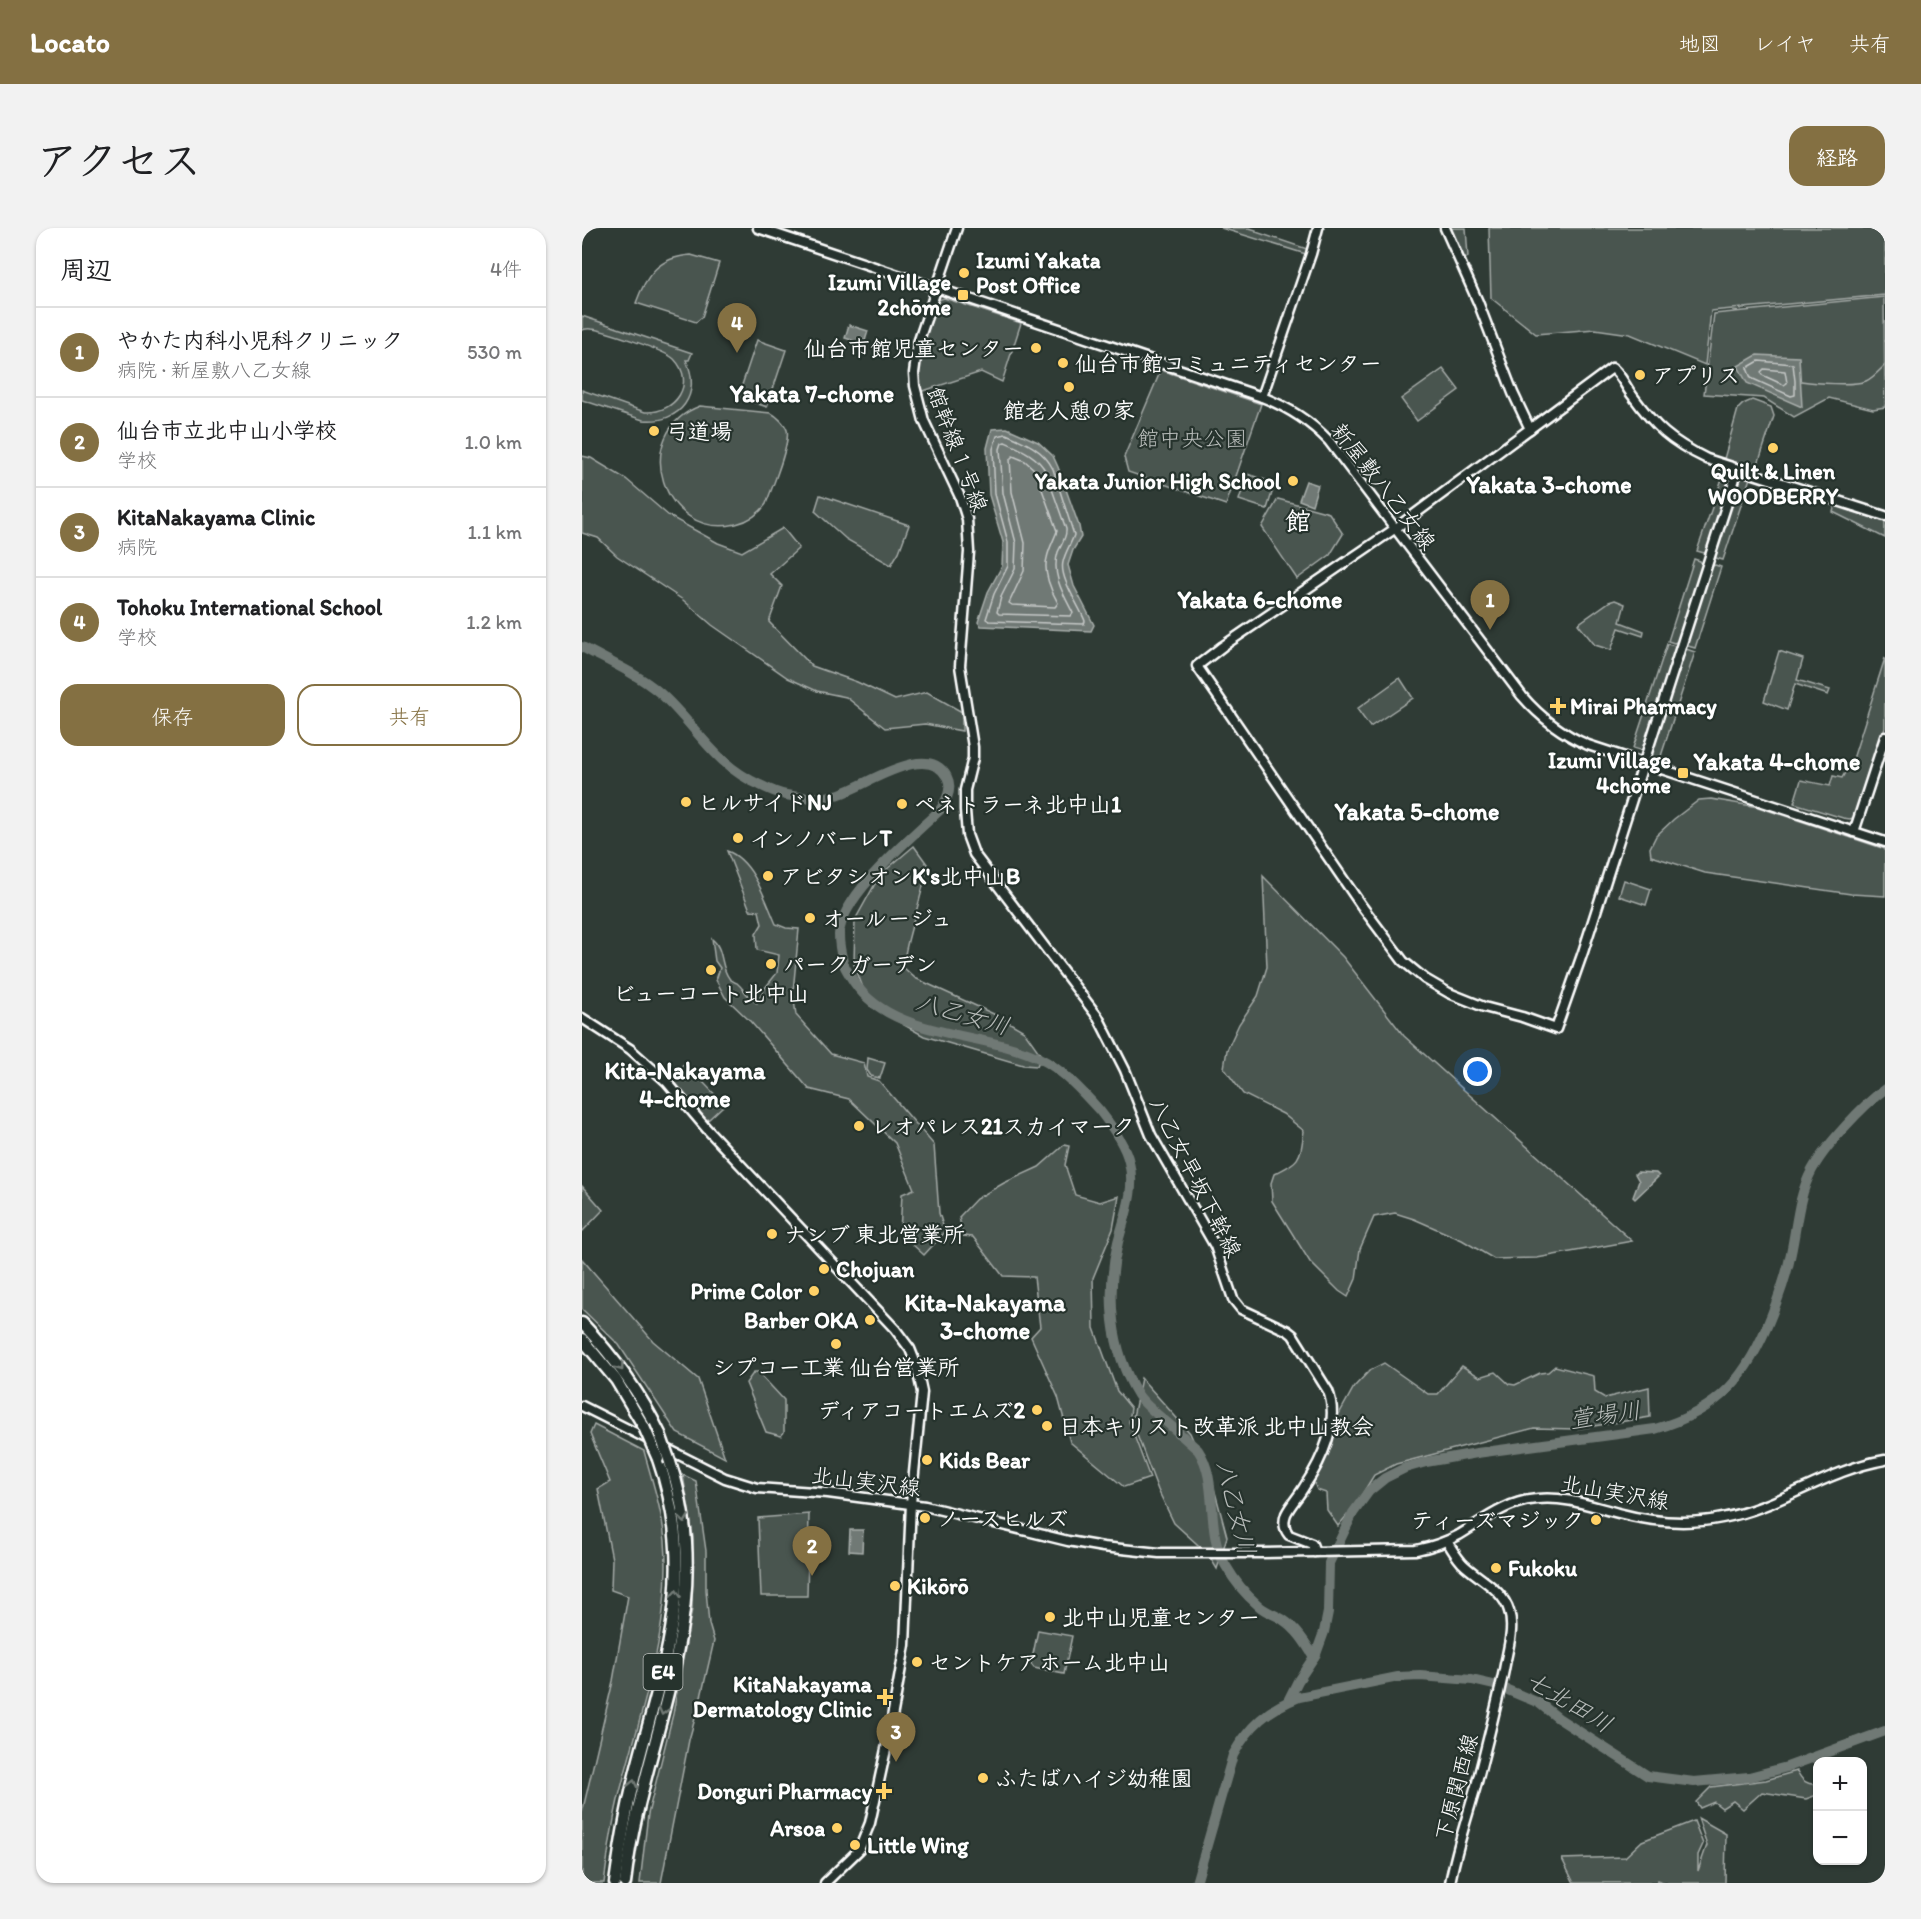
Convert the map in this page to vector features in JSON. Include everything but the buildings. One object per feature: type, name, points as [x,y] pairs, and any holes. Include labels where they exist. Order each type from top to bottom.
[{"type":"highway","name":"E4","points":[[582,1323],[632,1383],[644,1401],[660,1434],[680,1494],[687,1540],[685,1614],[677,1658],[634,1822],[625,1883]]},
{"type":"highway","name":"E4","points":[[582,1339],[616,1380],[644,1427],[668,1490],[677,1552],[676,1599],[669,1647],[635,1776],[622,1835],[615,1883]]},
{"type":"street","name":"新屋敷八乙女線","points":[[758,228],[1262,397],[1290,409],[1316,427],[1345,460],[1487,651],[1536,712],[1553,726],[1574,739],[1885,842]]},
{"type":"street","name":"館幹線１号線","points":[[957,228],[915,357],[915,386],[924,421],[960,497],[967,519],[969,552],[960,666],[973,758]]},
{"type":"street","points":[[1262,397],[1318,228]]},
{"type":"street","points":[[1445,228],[1530,429]]},
{"type":"street","points":[[1737,469],[1556,1029],[1449,993],[1425,979],[1403,961],[1361,905],[1197,666],[1396,528],[1612,368],[1617,371],[1631,394],[1662,432],[1686,449],[1707,459],[1885,516]]},
{"type":"street","points":[[1854,831],[1885,737]]},
{"type":"street","name":"八乙女早坂下幹線","points":[[973,758],[965,790],[965,810],[967,835],[974,854],[1098,1017],[1132,1087],[1151,1135],[1215,1246],[1233,1299],[1241,1309],[1293,1335],[1328,1391],[1332,1410],[1325,1445],[1312,1473],[1286,1514],[1284,1525],[1289,1535],[1312,1544],[1317,1552]]},
{"type":"street","points":[[582,1018],[630,1049],[667,1082],[706,1128],[895,1329],[910,1349],[916,1364],[922,1392],[911,1503],[905,1645],[870,1823],[859,1850],[825,1883]]},
{"type":"street","name":"北山実沢線","points":[[582,1406],[743,1485],[911,1503],[1068,1541],[1158,1553],[1262,1554],[1416,1550],[1447,1540],[1504,1508],[1536,1499],[1555,1498],[1574,1501],[1656,1521],[1686,1522],[1723,1518],[1764,1507],[1849,1468],[1885,1460]]},
{"type":"street","name":"下原関西線","points":[[1447,1540],[1461,1562],[1495,1589],[1505,1601],[1511,1623],[1511,1636],[1498,1700],[1450,1883]]},
{"type":"green space","points":[[1221,228],[1256,230],[1256,232],[1310,250],[1309,255]]},
{"type":"green space","points":[[1449,228],[1466,228],[1468,257],[1464,259]]},
{"type":"green space","points":[[1489,228],[1885,228],[1885,295],[1711,311],[1705,365],[1630,334],[1595,329],[1536,334],[1491,298]]},
{"type":"green space","points":[[691,255],[719,263],[702,317],[696,322],[636,303],[644,284],[655,269],[670,259]]},
{"type":"green space","points":[[1884,297],[1885,407],[1873,409],[1829,398],[1794,417],[1764,398],[1704,394],[1714,314]]},
{"type":"green space","points":[[944,298],[1021,323],[1002,382],[981,372],[920,392],[919,368],[923,345],[938,300]]},
{"type":"green space","points":[[582,316],[692,353],[689,360],[686,360],[691,384],[689,395],[678,412],[656,420],[643,420],[582,400],[582,390],[645,412],[656,411],[665,408],[679,395],[683,387],[683,378],[681,368],[669,355],[608,333],[590,329],[582,330]]},
{"type":"green space","points":[[757,340],[786,350],[767,407],[738,397]]},
{"type":"green space","points":[[1443,369],[1459,390],[1417,421],[1401,399]]},
{"type":"green space","name":"館中央公園","points":[[1161,370],[1261,404],[1226,505],[1128,472],[1124,457]]},
{"type":"green space","points":[[1752,400],[1771,407],[1774,416],[1756,470],[1724,459],[1738,409]]},
{"type":"green space","points":[[700,406],[771,413],[787,430],[786,445],[766,504],[756,515],[745,521],[736,524],[711,525],[689,517],[674,501],[664,482],[661,460],[665,438],[678,420]]},
{"type":"green space","points":[[582,456],[591,458],[626,479],[669,516],[718,543],[742,552],[783,528],[799,548],[770,574],[782,586],[769,622],[812,666],[857,682],[895,700],[927,692],[962,712],[962,731],[925,724],[885,728],[846,697],[817,691],[788,678],[712,625],[683,600],[617,556],[598,538],[582,533]]},
{"type":"green space","points":[[1725,470],[1731,472],[1733,476],[1708,551],[1704,553],[1697,551]]},
{"type":"green space","points":[[1247,474],[1275,483],[1267,509],[1239,500]]},
{"type":"green space","points":[[1744,476],[1750,478],[1723,560],[1716,558],[1714,554],[1739,478]]},
{"type":"green space","points":[[820,495],[909,525],[899,552],[891,565],[846,539],[815,511]]},
{"type":"green space","points":[[1278,499],[1329,513],[1343,534],[1330,555],[1297,579],[1262,527]]},
{"type":"green space","points":[[1835,505],[1885,522],[1885,538],[1833,512]]},
{"type":"green space","points":[[1694,559],[1703,565],[1679,641],[1674,643],[1668,641]]},
{"type":"green space","points":[[1715,565],[1721,567],[1695,648],[1688,646],[1686,642],[1710,567]]},
{"type":"green space","points":[[1615,600],[1625,604],[1620,622],[1644,631],[1643,636],[1619,628],[1611,650],[1595,645],[1578,624]]},
{"type":"green space","points":[[1667,644],[1677,649],[1643,751],[1633,748]]},
{"type":"green space","points":[[1686,649],[1695,652],[1660,759],[1653,757],[1652,751]]},
{"type":"green space","points":[[1779,651],[1803,659],[1797,680],[1830,690],[1828,695],[1795,684],[1787,710],[1764,701]]},
{"type":"green space","points":[[1885,658],[1885,728],[1855,817],[1843,818],[1794,803],[1801,780],[1830,786],[1833,776],[1842,778],[1853,759]]},
{"type":"green space","points":[[1400,678],[1413,698],[1370,727],[1357,709]]},
{"type":"green space","points":[[1711,799],[1758,807],[1885,849],[1885,896],[1851,894],[1705,873],[1651,856],[1650,848],[1656,836],[1699,800]]},
{"type":"green space","points":[[914,846],[927,864],[903,967],[915,978],[998,1016],[1024,1031],[1041,1055],[1037,1066],[1023,1065],[924,1036],[870,1006],[854,964],[855,920],[880,875]]},
{"type":"green space","points":[[727,851],[744,863],[758,882],[776,924],[799,929],[793,992],[796,1015],[831,1054],[864,1063],[867,1077],[879,1081],[934,1145],[939,1213],[945,1232],[924,1255],[900,1233],[902,1194],[914,1189],[895,1143],[849,1099],[809,1089],[750,1021],[725,997],[716,980],[720,968],[715,961],[712,939],[718,947],[729,979],[737,983],[757,1003],[777,973],[779,955],[757,950],[756,934],[762,924],[759,911],[750,910]]},
{"type":"green space","points":[[1263,876],[1343,957],[1404,1036],[1632,1241],[1537,1258],[1494,1259],[1462,1240],[1395,1213],[1374,1217],[1360,1249],[1356,1279],[1348,1297],[1339,1291],[1310,1262],[1272,1201],[1271,1183],[1274,1174],[1290,1166],[1298,1158],[1304,1131],[1283,1114],[1243,1094],[1224,1068],[1227,1050],[1239,1024],[1258,996],[1267,967]]},
{"type":"green space","points":[[1624,880],[1651,889],[1646,905],[1619,896]]},
{"type":"green space","points":[[868,1058],[885,1063],[880,1078],[871,1076],[867,1070]]},
{"type":"green space","points":[[685,1063],[722,1102],[723,1106],[709,1119],[705,1120],[668,1079]]},
{"type":"green space","points":[[1064,1145],[1069,1146],[1065,1165],[1075,1195],[1100,1202],[1119,1196],[1113,1229],[1093,1278],[1094,1328],[1117,1391],[1131,1408],[1129,1422],[1150,1478],[1124,1487],[1070,1442],[1058,1397],[1031,1337],[1040,1327],[1034,1277],[1003,1276],[973,1237],[963,1236],[959,1217],[976,1199],[1039,1167]]},
{"type":"green space","points":[[582,1186],[603,1210],[582,1232]]},
{"type":"green space","points":[[582,1259],[653,1341],[698,1379],[725,1458],[677,1433],[619,1345],[582,1309]]},
{"type":"green space","points":[[1384,1363],[1428,1394],[1438,1394],[1462,1366],[1480,1377],[1496,1372],[1509,1384],[1515,1385],[1540,1373],[1548,1372],[1555,1366],[1594,1376],[1595,1392],[1605,1398],[1649,1387],[1650,1417],[1575,1429],[1534,1428],[1396,1464],[1374,1475],[1354,1507],[1338,1526],[1327,1510],[1326,1493],[1317,1490],[1313,1480],[1327,1453],[1338,1416],[1354,1387],[1370,1370]]},
{"type":"green space","points":[[754,1372],[758,1372],[784,1400],[784,1432],[781,1436],[766,1432],[746,1383]]},
{"type":"green space","points":[[1141,1378],[1190,1433],[1214,1488],[1227,1537],[1217,1569],[1208,1554],[1174,1523],[1158,1490],[1132,1422]]},
{"type":"green space","points":[[594,1425],[644,1451],[662,1518],[666,1573],[664,1605],[653,1668],[617,1803],[604,1883],[582,1883],[582,1813],[613,1681],[628,1596],[611,1590],[612,1559],[598,1489],[610,1482],[590,1434]]},
{"type":"green space","points":[[683,1475],[696,1481],[706,1551],[709,1624],[714,1641],[689,1740],[661,1883],[640,1883],[648,1814],[673,1714],[692,1609],[693,1537]]},
{"type":"green space","points":[[809,1514],[807,1596],[761,1596],[758,1518]]},
{"type":"green space","points":[[1038,1630],[1072,1636],[1064,1674],[1034,1668],[1031,1664]]},
{"type":"green space","points":[[1797,1771],[1805,1782],[1813,1784],[1813,1796],[1806,1799],[1762,1792],[1743,1809],[1733,1801],[1722,1808],[1714,1802],[1700,1808],[1696,1802],[1711,1787],[1766,1780]]},
{"type":"green space","points":[[1698,1818],[1726,1834],[1725,1883],[1665,1883],[1658,1880],[1657,1883],[1574,1883],[1562,1859],[1625,1857],[1642,1841],[1694,1821],[1703,1844],[1698,1855],[1698,1871],[1707,1845]]},
{"type":"water","points":[[849,325],[868,331],[864,344],[845,338]]},
{"type":"water","points":[[1757,355],[1799,357],[1802,407],[1747,383],[1738,366]]},
{"type":"water","points":[[1007,428],[1038,442],[1053,456],[1058,467],[1081,537],[1068,565],[1074,586],[1094,625],[1091,631],[981,626],[978,622],[988,592],[1002,566],[1003,542],[989,495],[987,448],[992,429]]},
{"type":"water","points":[[1306,481],[1318,485],[1312,505],[1299,500]]},
{"type":"water","points":[[1637,1172],[1656,1173],[1659,1176],[1635,1199],[1633,1197],[1639,1181],[1635,1174]]},
{"type":"water","points":[[850,1530],[863,1530],[862,1552],[849,1551]]},
{"type":"waterway","points":[[1801,381],[1834,384],[1860,383],[1871,378],[1885,365]]},
{"type":"waterway","name":"八乙女川","points":[[582,647],[651,686],[673,706],[717,755],[744,776],[776,792],[817,798],[836,795],[910,764],[925,763],[938,767],[947,777],[948,794],[940,810],[896,851],[864,885],[851,903],[843,919],[839,935],[844,965],[854,982],[871,1001],[891,1014],[914,1024],[1017,1049],[1048,1063],[1079,1089],[1113,1129],[1127,1155],[1131,1172],[1129,1202],[1118,1242],[1112,1281],[1113,1320],[1121,1359],[1141,1399],[1198,1450],[1205,1463],[1209,1477],[1215,1538],[1219,1553],[1236,1582],[1261,1607],[1292,1627],[1314,1657]]},
{"type":"waterway","name":"萱場川","points":[[1288,1701],[1316,1654],[1324,1632],[1328,1612],[1329,1563],[1353,1513],[1369,1491],[1385,1478],[1405,1468],[1426,1462],[1655,1429],[1698,1412],[1729,1388],[1753,1355],[1775,1306],[1789,1261],[1801,1200],[1812,1170],[1845,1126],[1885,1089]]},
{"type":"waterway","name":"七北田川","points":[[1196,1883],[1233,1755],[1246,1735],[1260,1720],[1278,1707],[1299,1697],[1398,1677],[1420,1676],[1472,1680],[1498,1686],[1539,1703],[1558,1718],[1648,1776],[1694,1782],[1749,1777],[1787,1767],[1885,1731]]},
{"type":"place","name":"Izumi Yakata Post Office","points":[[964,273]]},
{"type":"place","name":"Izumi Village 2chōme","points":[[963,295]]},
{"type":"place","name":"仙台市館児童センター","points":[[1036,348]]},
{"type":"place","name":"Tohoku International School","points":[[737,353]]},
{"type":"place","name":"仙台市館コミュニティセンター","points":[[1063,363]]},
{"type":"place","name":"アプリス","points":[[1640,375]]},
{"type":"place","name":"館老人憩の家","points":[[1069,387]]},
{"type":"place","name":"弓道場","points":[[654,431]]},
{"type":"place","name":"Quilt & Linen WOODBERRY","points":[[1773,448]]},
{"type":"place","name":"Yakata Junior High School","points":[[1293,481]]},
{"type":"place","name":"やかた内科小児科クリニック","points":[[1490,630]]},
{"type":"place","name":"Mirai Pharmacy","points":[[1558,706]]},
{"type":"place","name":"Izumi Village 4chōme","points":[[1683,773]]},
{"type":"place","name":"ヒルサイドNJ","points":[[686,802]]},
{"type":"place","name":"ペネトラーネ北中山1","points":[[902,804]]},
{"type":"place","name":"インノバーレT","points":[[738,838]]},
{"type":"place","name":"アビタシオンK's北中山B","points":[[768,876]]},
{"type":"place","name":"オールージュ","points":[[810,918]]},
{"type":"place","name":"パークガーデン","points":[[771,964]]},
{"type":"place","name":"ビューコート北中山","points":[[711,970]]},
{"type":"place","name":"レオパレス21スカイマーク","points":[[859,1126]]},
{"type":"place","name":"ナンブ 東北営業所","points":[[772,1234]]},
{"type":"place","name":"Chojuan","points":[[824,1269]]},
{"type":"place","name":"Prime Color","points":[[814,1291]]},
{"type":"place","name":"Barber OKA","points":[[870,1320]]},
{"type":"place","name":"シプコー工業 仙台営業所","points":[[836,1344]]},
{"type":"place","name":"ディアコートエムズ2","points":[[1037,1410]]},
{"type":"place","name":"日本キリスト改革派 北中山教会","points":[[1047,1426]]},
{"type":"place","name":"Kids Bear","points":[[927,1460]]},
{"type":"place","name":"ノースヒルズ","points":[[925,1518]]},
{"type":"place","name":"ティーズマジック","points":[[1596,1520]]},
{"type":"place","name":"Fukoku","points":[[1496,1568]]},
{"type":"place","name":"仙台市立北中山小学校","points":[[812,1576]]},
{"type":"place","name":"Kikōrō","points":[[895,1586]]},
{"type":"place","name":"北中山児童センター","points":[[1050,1617]]},
{"type":"place","name":"セントケアホーム北中山","points":[[917,1662]]},
{"type":"place","name":"KitaNakayama Dermatology Clinic","points":[[885,1697]]},
{"type":"place","name":"KitaNakayama Clinic","points":[[896,1762]]},
{"type":"place","name":"ふたばハイジ幼稚園","points":[[983,1778]]},
{"type":"place","name":"Donguri Pharmacy","points":[[884,1791]]},
{"type":"place","name":"Arsoa","points":[[837,1828]]},
{"type":"place","name":"Little Wing","points":[[855,1845]]},
{"type":"district","name":"Yakata 7-chome","points":[[812,394]]},
{"type":"district","name":"Yakata 3-chome","points":[[1549,485]]},
{"type":"district","name":"館","points":[[1298,521]]},
{"type":"district","name":"Yakata 6-chome","points":[[1260,600]]},
{"type":"district","name":"Yakata 4-chome","points":[[1777,762]]},
{"type":"district","name":"Yakata 5-chome","points":[[1417,812]]},
{"type":"district","name":"Kita-Nakayama 4-chome","points":[[685,1085]]},
{"type":"district","name":"Kita-Nakayama 3-chome","points":[[985,1317]]}]
